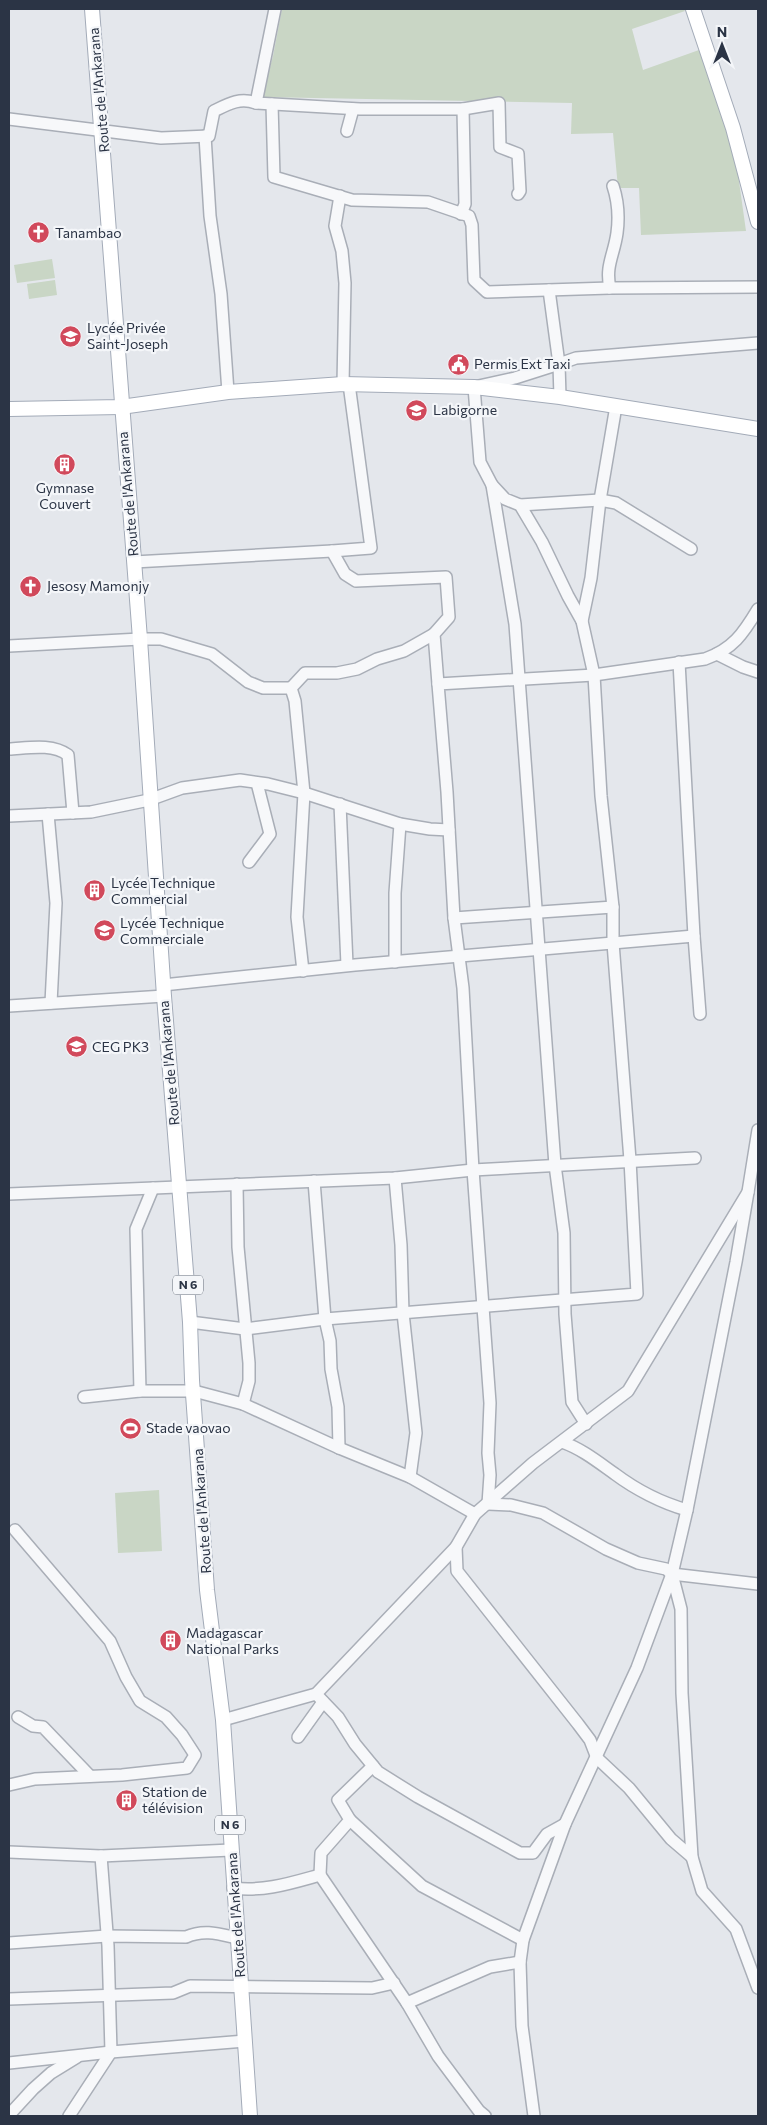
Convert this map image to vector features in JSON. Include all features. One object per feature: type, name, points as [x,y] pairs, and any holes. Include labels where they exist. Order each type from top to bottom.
[{"type":"main road","name":"Route de l'Ankarana","points":[[92,9],[140,638],[149,800],[163,991],[190,1322],[207,1590],[223,1720],[250,2116]]},
{"type":"main road","points":[[693,9],[733,128],[758,222]]},
{"type":"main road","points":[[9,408],[121,407],[228,392],[346,384],[474,387],[560,397],[758,429]]},
{"type":"street","points":[[256,103],[274,9]]},
{"type":"street","points":[[9,119],[161,138],[209,136],[214,111],[234,102],[247,100],[256,103],[353,108],[463,108],[499,103],[500,147],[518,154],[520,191],[518,194]]},
{"type":"street","points":[[272,104],[274,177],[356,200],[428,202],[469,216],[472,225],[474,280],[487,292],[610,288],[758,287]]},
{"type":"street","points":[[347,131],[353,108]]},
{"type":"street","points":[[461,214],[465,204],[463,108]]},
{"type":"street","points":[[205,136],[210,216],[221,294],[228,392]]},
{"type":"street","points":[[610,288],[607,275],[617,234],[618,212],[613,186]]},
{"type":"street","points":[[134,562],[371,548],[346,384],[345,283],[342,251],[334,226],[340,196]]},
{"type":"street","points":[[549,290],[559,364],[560,397]]},
{"type":"street","points":[[691,549],[616,503],[600,500],[520,505],[505,499],[492,485],[480,462],[474,387],[515,378],[576,358],[758,342]]},
{"type":"street","points":[[582,621],[591,578],[600,500],[616,406]]},
{"type":"street","points":[[492,485],[515,624],[520,679],[554,1165],[564,1233],[565,1301],[572,1402],[586,1424]]},
{"type":"street","points":[[190,1322],[246,1329],[403,1312],[637,1294],[630,1160],[613,943],[613,907],[601,796],[594,675],[582,621],[520,505]]},
{"type":"street","points":[[9,646],[140,638],[161,639],[212,654],[248,682],[264,688],[291,688],[305,673],[337,673],[404,651],[434,634],[449,617],[446,577],[356,581],[345,574],[332,551]]},
{"type":"street","points":[[438,684],[594,675],[704,659],[717,654],[742,635],[758,609]]},
{"type":"street","points":[[434,634],[454,918],[463,988],[490,1403],[488,1504]]},
{"type":"street","points":[[717,654],[758,672]]},
{"type":"street","points":[[678,662],[700,1014]]},
{"type":"street","points":[[291,688],[295,700],[304,793],[297,917],[303,971]]},
{"type":"street","points":[[9,749],[45,748],[61,750],[68,755],[73,813]]},
{"type":"street","points":[[9,816],[91,812],[149,800],[182,788],[240,780],[304,793],[400,824],[449,830]]},
{"type":"street","points":[[249,862],[270,834],[257,783]]},
{"type":"street","points":[[340,804],[347,966]]},
{"type":"street","points":[[48,814],[56,904],[52,1003]]},
{"type":"street","points":[[395,962],[395,893],[400,824]]},
{"type":"street","points":[[454,918],[613,907]]},
{"type":"street","points":[[9,1006],[163,991],[347,966],[694,936]]},
{"type":"street","points":[[534,2116],[522,2026],[520,1962],[523,1940],[565,1824],[637,1668],[672,1574],[687,1510],[736,1262],[758,1130]]},
{"type":"street","points":[[9,1194],[395,1178],[474,1170],[630,1160],[695,1158]]},
{"type":"street","points":[[395,1178],[401,1245],[403,1312],[416,1433],[410,1477]]},
{"type":"street","points":[[314,1181],[325,1319],[330,1342],[331,1369],[338,1407],[339,1448]]},
{"type":"street","points":[[237,1184],[238,1247],[249,1381],[243,1404]]},
{"type":"street","points":[[140,1390],[136,1229],[153,1188]]},
{"type":"street","points":[[298,1737],[320,1698],[456,1548],[475,1514],[533,1464],[628,1391],[748,1192]]},
{"type":"street","points":[[84,1397],[140,1390],[194,1391],[243,1404],[339,1448],[410,1477],[475,1514]]},
{"type":"street","points":[[562,1442],[587,1454],[636,1488],[676,1507],[687,1510]]},
{"type":"street","points":[[488,1504],[511,1504],[543,1513],[606,1549],[638,1563],[666,1569],[672,1574],[758,1584]]},
{"type":"street","points":[[9,1785],[35,1779],[187,1768],[195,1755],[182,1735],[166,1717],[140,1701],[126,1677],[110,1641],[15,1530]]},
{"type":"street","points":[[456,1548],[457,1571],[590,1740],[597,1758],[629,1788],[671,1839],[692,1858]]},
{"type":"street","points":[[672,1574],[681,1609],[682,1693],[692,1858],[702,1891],[736,1929],[758,1988]]},
{"type":"street","points":[[223,1720],[320,1698]]},
{"type":"street","points":[[320,1698],[338,1717],[355,1744],[378,1772],[392,1782],[520,1853],[533,1854],[547,1834],[565,1824]]},
{"type":"street","points":[[18,1717],[33,1726],[43,1727],[90,1776]]},
{"type":"street","points":[[372,1766],[338,1800],[350,1820],[422,1886],[523,1940]]},
{"type":"street","points":[[350,1820],[321,1853],[320,1875],[407,2002],[438,2056],[479,2111],[485,2116]]},
{"type":"street","points":[[9,1852],[100,1856],[231,1850]]},
{"type":"street","points":[[69,2116],[111,2052],[107,1936],[100,1856]]},
{"type":"street","points":[[233,1888],[257,1890],[283,1886],[320,1875]]},
{"type":"street","points":[[9,1943],[107,1936],[186,1937],[194,1933],[210,1932],[237,1938]]},
{"type":"street","points":[[407,2002],[490,1967],[520,1962]]},
{"type":"street","points":[[9,2000],[173,1993],[190,1986],[240,1985],[372,1988],[394,1983]]},
{"type":"street","points":[[9,2063],[245,2041]]},
{"type":"street","points":[[9,2115],[39,2084],[80,2055]]},
{"type":"green space","points":[[282,9],[684,9],[685,11],[632,29],[643,70],[699,50],[735,153],[746,231],[641,235],[639,188],[618,188],[613,133],[571,134],[572,103],[262,97],[273,56]]},
{"type":"green space","points":[[52,259],[55,278],[17,283],[14,265]]},
{"type":"green space","points":[[55,280],[57,295],[29,299],[27,284]]},
{"type":"green space","points":[[159,1490],[162,1551],[118,1553],[115,1493]]},
{"type":"place","name":"Tanambao","points":[[39,233]]},
{"type":"place","name":"Lycée Privée Saint-Joseph","points":[[71,336]]},
{"type":"place","name":"Permis Ext Taxi","points":[[458,364]]},
{"type":"place","name":"Labigorne","points":[[417,410]]},
{"type":"place","name":"Gymnase Couvert","points":[[65,465]]},
{"type":"place","name":"Jesosy Mamonjy","points":[[31,586]]},
{"type":"place","name":"Lycée Technique Commercial","points":[[95,891]]},
{"type":"place","name":"Lycée Technique Commerciale","points":[[104,931]]},
{"type":"place","name":"CEG PK3","points":[[76,1047]]},
{"type":"place","name":"Stade vaovao","points":[[130,1428]]},
{"type":"place","name":"Madagascar National Parks","points":[[170,1641]]},
{"type":"place","name":"Station de télévision","points":[[126,1800]]}]
